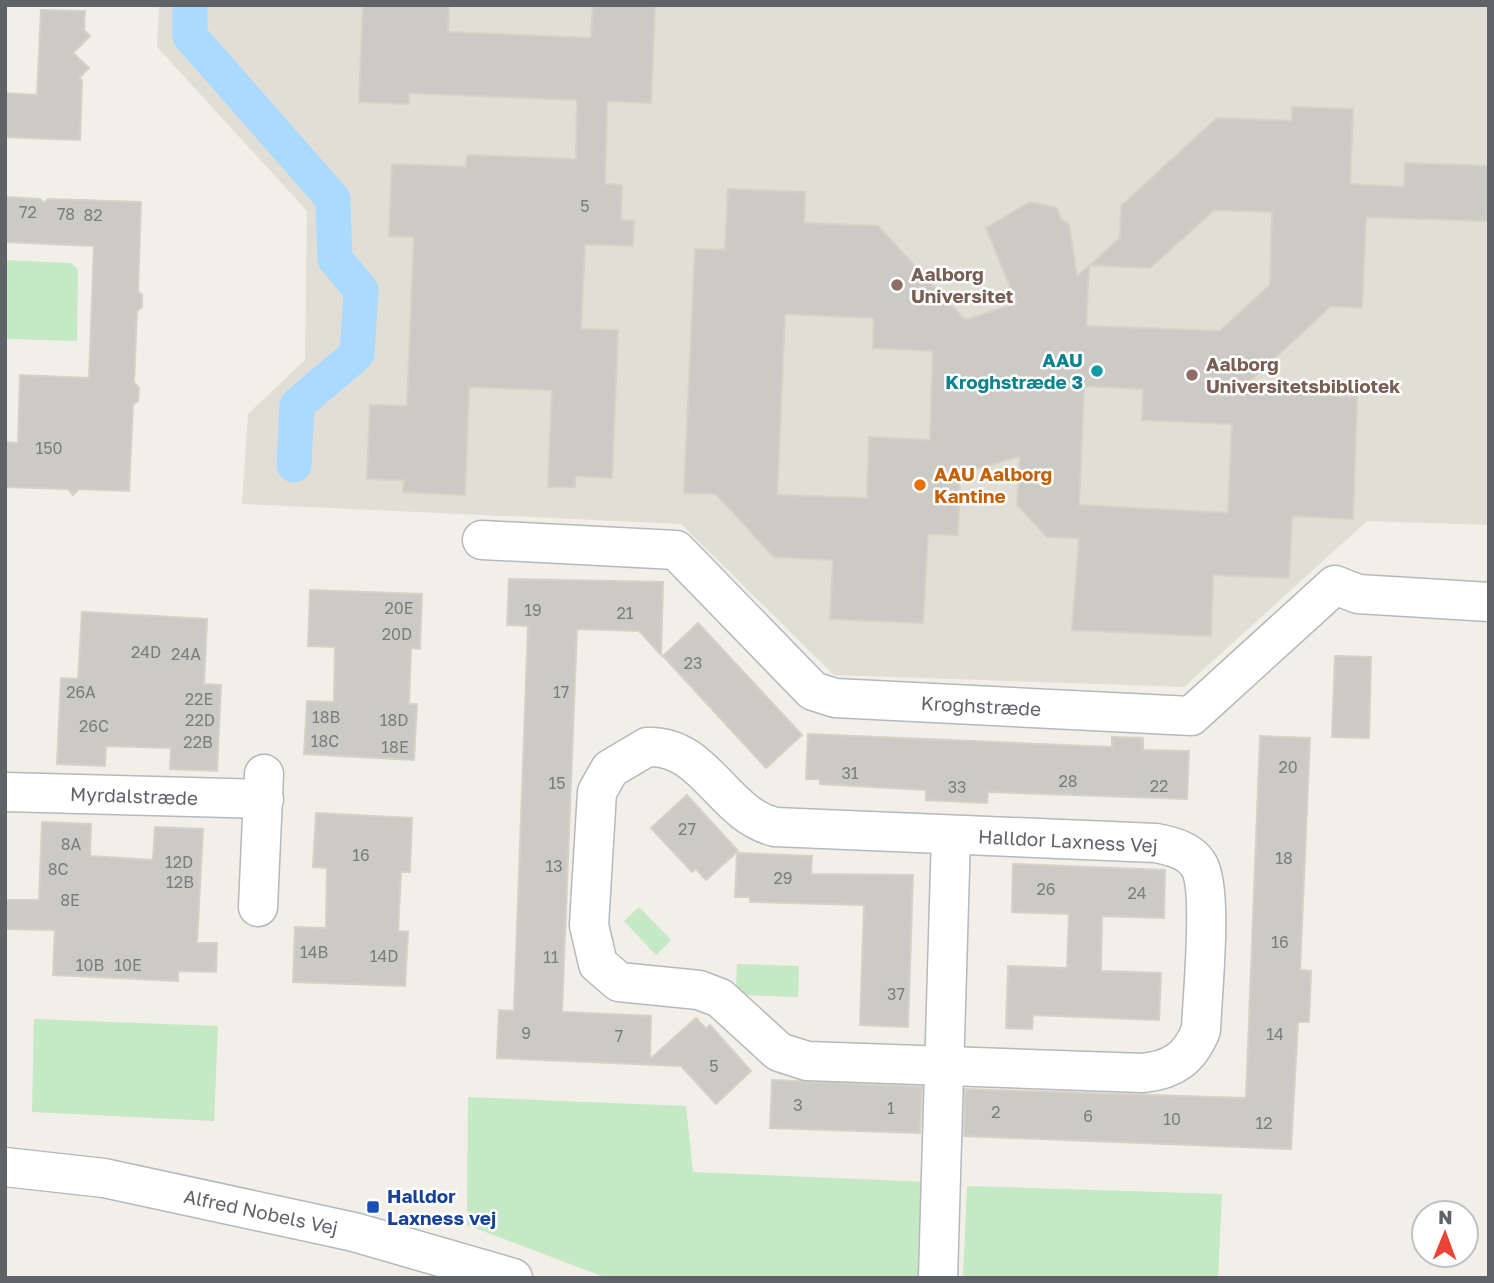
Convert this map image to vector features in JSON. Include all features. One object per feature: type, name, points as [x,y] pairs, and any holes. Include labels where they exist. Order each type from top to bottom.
[{"type":"street","name":"Kroghstræde","points":[[482,540],[676,550],[813,691],[835,698],[1191,716],[1335,585],[1358,594],[1489,602]]},
{"type":"street","name":"Halldor Laxness Vej","points":[[647,747],[680,752],[742,813],[762,824],[1156,843],[1176,847],[1198,864],[1206,895],[1201,1030],[1186,1058],[1173,1066],[1143,1073],[945,1068],[793,1058],[779,1052],[731,1006],[707,992],[645,987],[619,982],[607,975],[593,952],[589,925],[594,806],[600,782],[610,769],[647,747]]},
{"type":"street","name":"Myrdalstræde","points":[[5,792],[264,787],[258,907]]},
{"type":"street","name":"Halldor Laxness Vej","points":[[938,1278],[951,835]]},
{"type":"street","name":"Alfred Nobels Vej","points":[[5,1167],[104,1178],[354,1232],[504,1276]]},
{"type":"shaded area","name":"Aalborg Universitet","points":[[159,5],[1489,5],[1489,525],[1367,521],[1184,687],[834,675],[681,524],[242,504],[248,414],[305,360],[307,211],[157,47]]},
{"type":"green space","points":[[5,260],[71,263],[78,270],[77,341],[8,339],[5,336]]},
{"type":"green space","points":[[639,907],[671,940],[656,955],[624,921]]},
{"type":"green space","points":[[737,964],[799,966],[798,997],[745,995],[736,986]]},
{"type":"green space","points":[[34,1019],[218,1026],[214,1121],[32,1112]]},
{"type":"green space","points":[[468,1097],[686,1106],[693,1172],[931,1182],[927,1278],[607,1278],[467,1225]]},
{"type":"green space","points":[[967,1186],[1222,1194],[1218,1278],[963,1278]]},
{"type":"building","points":[[363,5],[449,5],[448,32],[591,38],[593,5],[655,5],[651,103],[607,101],[605,184],[622,185],[621,220],[634,221],[633,246],[585,244],[581,329],[618,330],[612,478],[575,476],[575,487],[548,487],[552,390],[469,387],[465,495],[403,492],[404,480],[367,479],[370,405],[407,406],[414,237],[389,236],[392,164],[466,167],[467,155],[576,159],[577,100],[409,93],[409,104],[359,102]]},
{"type":"building","points":[[41,10],[85,11],[84,30],[90,36],[73,53],[89,68],[79,78],[82,80],[80,140],[5,137],[5,93],[37,95]]},
{"type":"building","name":"AAU Kroghstræde 3","points":[[1292,107],[1353,109],[1350,184],[1404,187],[1405,163],[1489,166],[1487,221],[1366,217],[1362,308],[1331,306],[1239,391],[1357,397],[1353,519],[1292,516],[1289,578],[1213,575],[1211,636],[1072,630],[1079,538],[1047,537],[1017,505],[1020,456],[960,474],[958,535],[928,534],[923,623],[830,619],[833,560],[774,557],[716,494],[684,493],[695,249],[725,250],[728,189],[805,192],[804,223],[878,226],[965,320],[1017,303],[986,228],[1030,202],[1057,208],[1061,220],[1069,224],[1077,276],[1089,266],[1086,326],[1220,331],[1270,285],[1272,212],[1214,210],[1150,268],[1090,265],[1120,238],[1121,206],[1217,118],[1292,121]],"holes":[[[785,314],[874,318],[873,348],[933,351],[930,440],[869,437],[867,498],[777,495]],[[1084,386],[1143,389],[1142,420],[1232,424],[1228,513],[1079,505]]]},
{"type":"building","points":[[5,197],[40,199],[44,203],[48,199],[141,202],[138,291],[142,295],[142,307],[137,311],[134,382],[139,388],[138,401],[133,405],[129,491],[79,489],[73,495],[68,489],[5,487],[5,442],[18,443],[20,375],[89,378],[94,246],[5,242]]},
{"type":"building","points":[[509,579],[663,582],[661,655],[639,631],[577,629],[562,1012],[651,1016],[650,1059],[696,1018],[706,1029],[710,1025],[751,1071],[716,1104],[681,1066],[497,1058],[499,1010],[514,1011],[528,626],[507,625]]},
{"type":"building","points":[[310,590],[422,594],[420,649],[411,648],[409,704],[417,704],[414,760],[304,754],[307,701],[334,702],[335,647],[308,646]]},
{"type":"building","points":[[82,612],[207,619],[204,684],[221,685],[217,771],[170,769],[171,748],[106,746],[105,766],[57,764],[61,678],[78,679]]},
{"type":"building","points":[[698,623],[802,735],[766,768],[663,656]]},
{"type":"building","points":[[1335,656],[1371,657],[1369,738],[1332,737]]},
{"type":"building","points":[[808,734],[1112,747],[1112,737],[1143,738],[1143,750],[1189,751],[1187,799],[988,792],[987,803],[926,800],[926,790],[820,784],[820,779],[806,779]]},
{"type":"building","points":[[1260,736],[1310,738],[1300,970],[1311,971],[1309,1022],[1298,1022],[1291,1149],[964,1136],[965,1089],[1246,1098]]},
{"type":"building","points":[[687,795],[738,851],[706,880],[696,869],[692,872],[651,828]]},
{"type":"building","points":[[316,813],[412,818],[410,872],[401,872],[398,931],[408,932],[405,986],[293,982],[295,927],[326,928],[327,868],[313,867]]},
{"type":"building","points":[[42,822],[91,824],[90,856],[153,860],[155,827],[203,829],[197,943],[217,943],[216,972],[178,971],[178,981],[53,975],[55,930],[5,929],[5,900],[39,900]]},
{"type":"building","points":[[737,853],[812,856],[811,874],[913,875],[908,1027],[860,1025],[864,905],[750,902],[750,897],[735,897]]},
{"type":"building","points":[[1013,864],[1165,870],[1164,918],[1102,916],[1101,971],[1161,973],[1159,1020],[1033,1015],[1032,1029],[1006,1028],[1008,966],[1067,968],[1069,914],[1012,912]]},
{"type":"building","points":[[772,1080],[922,1087],[920,1133],[770,1128]]},
{"type":"waterway","points":[[190,5],[190,36],[333,199],[335,259],[361,290],[357,354],[297,405],[294,465]]},
{"type":"place","name":"Aalborg Universitet","points":[[897,285]]},
{"type":"place","name":"AAU Kroghstræde 3","points":[[1097,371]]},
{"type":"place","name":"Aalborg Universitetsbibliotek","points":[[1192,375]]},
{"type":"place","name":"AAU Aalborg Kantine","points":[[920,485]]},
{"type":"place","name":"Halldor Laxness vej","points":[[373,1207]]}]
